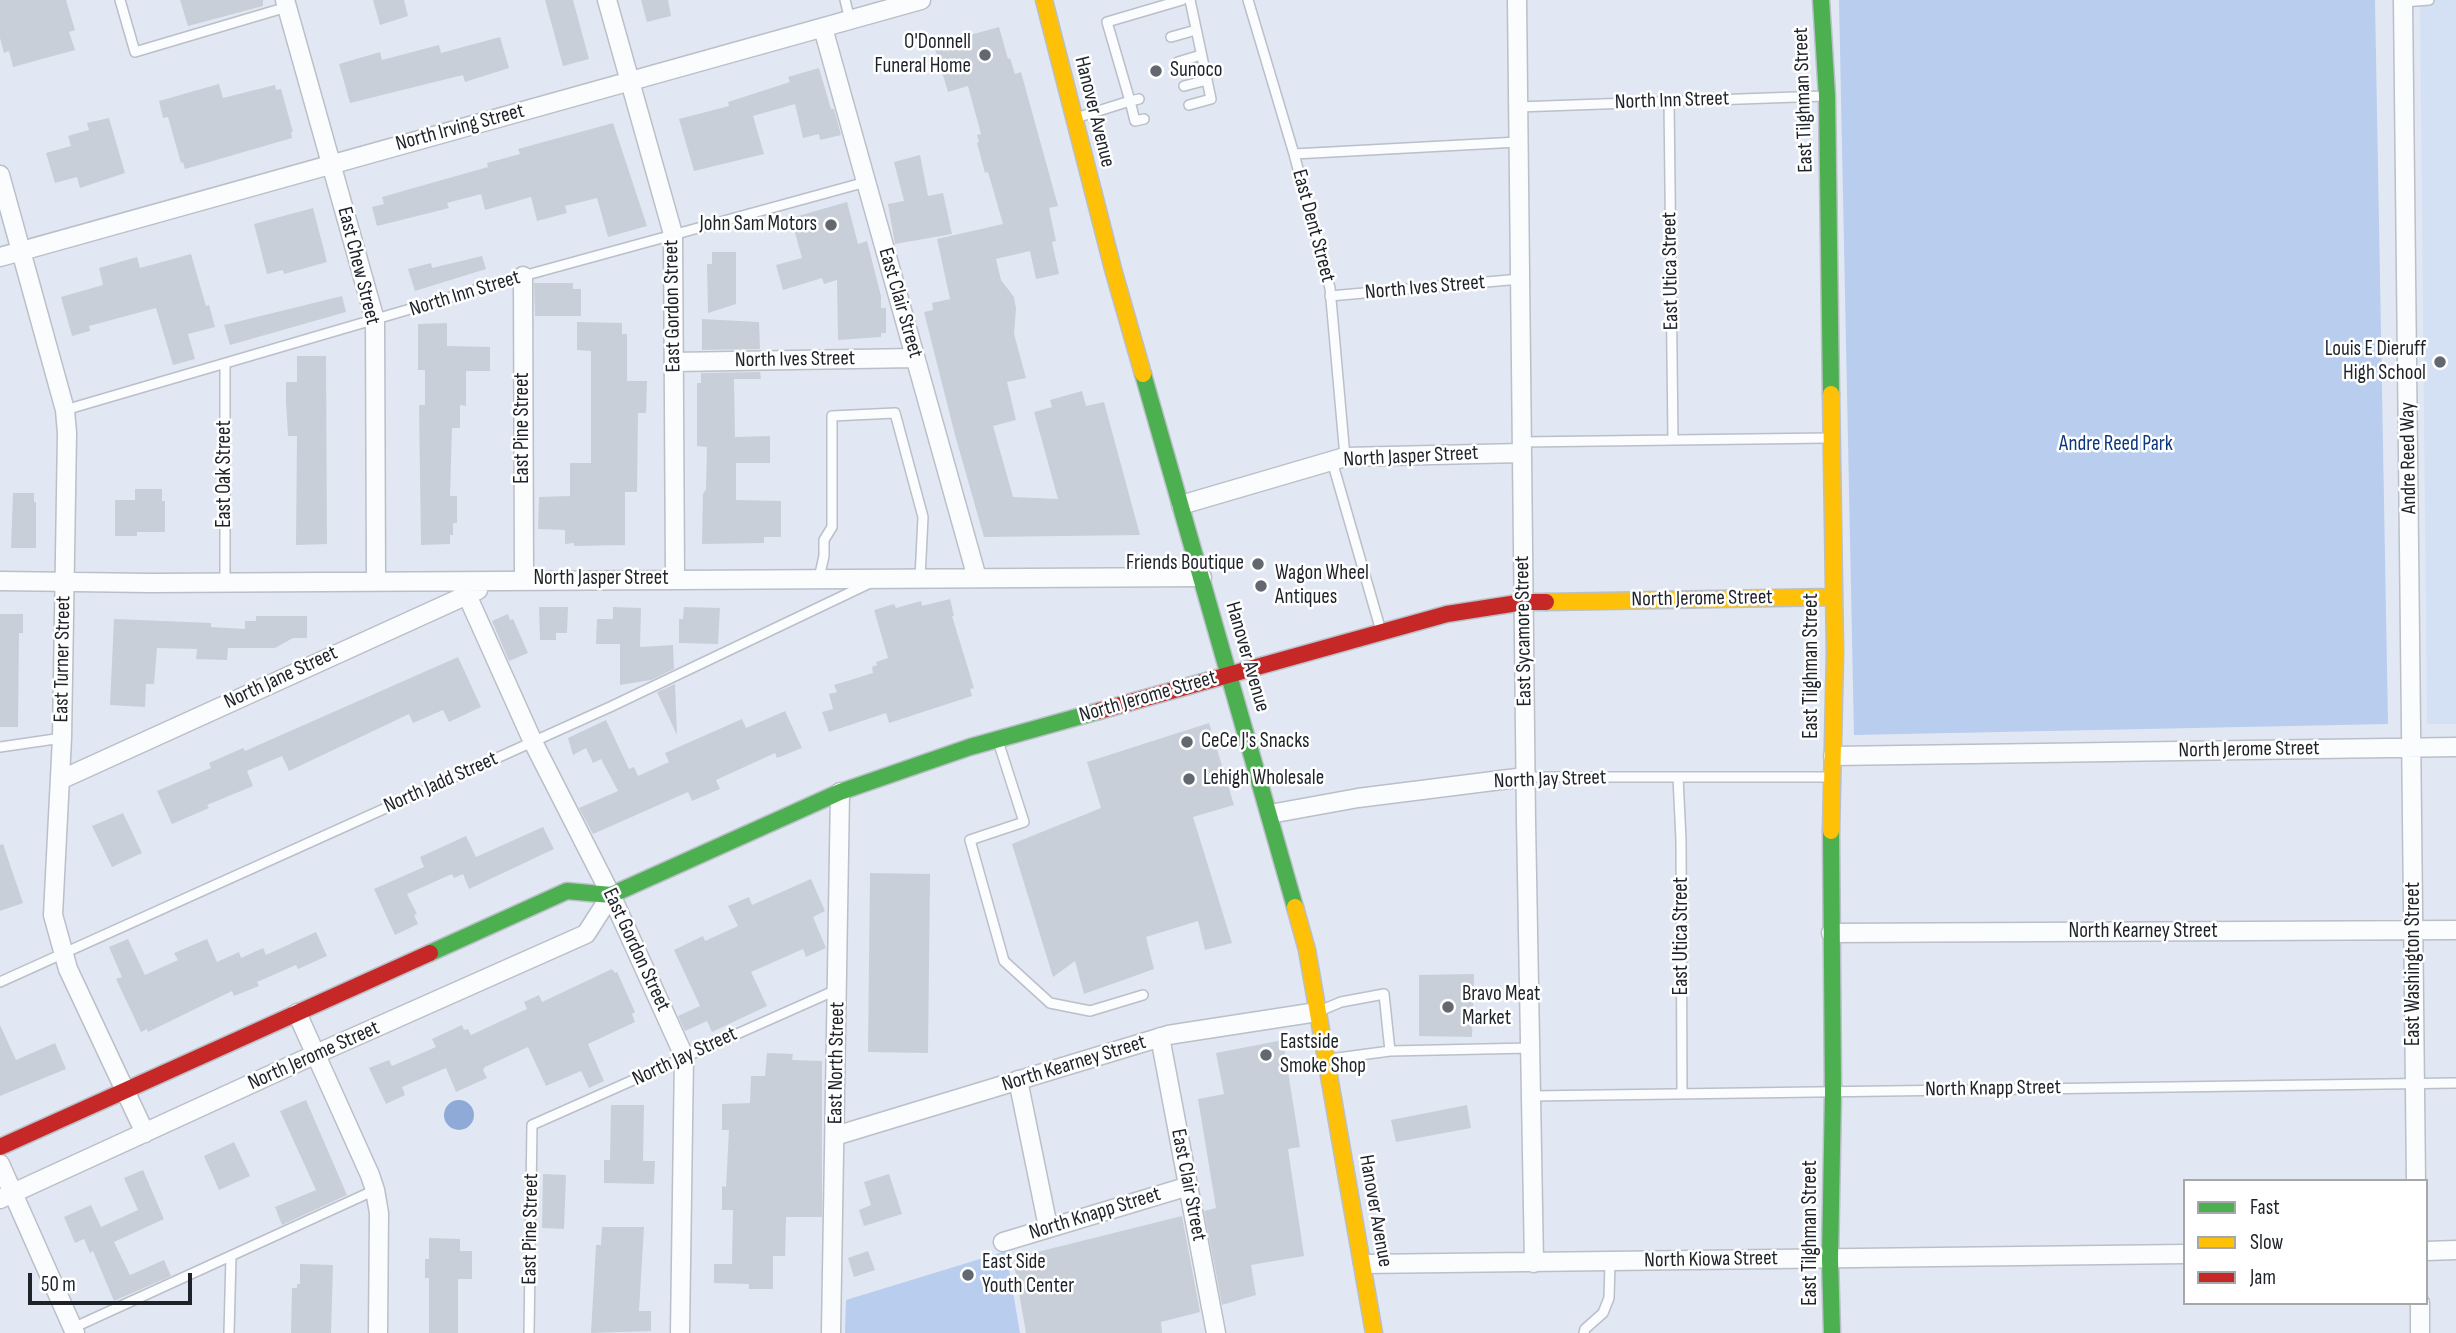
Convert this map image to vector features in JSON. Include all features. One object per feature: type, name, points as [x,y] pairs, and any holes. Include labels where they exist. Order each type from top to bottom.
[{"type":"street","name":"East Gordon Street","points":[[607,0],[673,234],[675,578]]},
{"type":"street","name":"North Irving Street","points":[[0,257],[921,0]]},
{"type":"street","name":"Hanover Avenue","points":[[1044,0],[1113,269],[1307,950],[1374,1333]]},
{"type":"street","name":"East Sycamore Street","points":[[1517,0],[1525,777],[1534,1263]]},
{"type":"street","name":"East Tilghman Street","points":[[1821,0],[1827,96],[1834,597],[1830,1259],[1832,1333]]},
{"type":"street","name":"Andre Reed Way","points":[[2403,1],[2412,748]]},
{"type":"street","name":"East Chew Street","points":[[286,3],[375,320],[376,581]]},
{"type":"street","name":"East Clair Street","points":[[823,28],[977,578]]},
{"type":"street","name":"East Turner Street","points":[[0,175],[65,410],[67,433],[62,738],[53,915],[63,953],[145,1133]]},
{"type":"street","name":"East Pine Street","points":[[523,276],[524,579]]},
{"type":"street","name":"North Ives Street","points":[[674,362],[915,358]]},
{"type":"street","name":"North Jasper Street","points":[[1181,505],[1339,459],[1522,448]]},
{"type":"street","name":"North Jasper Street","points":[[0,581],[225,583],[1202,576]]},
{"type":"street","name":"North Jane Street","points":[[60,780],[467,594],[504,580]]},
{"type":"street","name":"East Gordon Street","points":[[467,594],[533,742],[611,895],[684,1056],[680,1333]]},
{"type":"street","name":"North Jerome Street","points":[[0,1147],[567,891],[611,895],[840,792],[998,739],[1447,614],[1524,602],[1834,597]]},
{"type":"street","name":"North Jerome Street","points":[[1833,756],[2456,747]]},
{"type":"street","name":"East Washington Street","points":[[2412,748],[2416,1179]]},
{"type":"street","name":"North Jay Street","points":[[1270,814],[1358,798],[1525,777]]},
{"type":"street","name":"East North Street","points":[[831,1333],[840,792]]},
{"type":"street","name":"North Jerome Street","points":[[7,1197],[316,1054],[586,934],[611,895]]},
{"type":"street","name":"North Kearney Street","points":[[1831,933],[2456,930]]},
{"type":"street","points":[[297,1013],[375,1190],[379,1213],[378,1333]]},
{"type":"street","name":"North Kearney Street","points":[[835,1136],[1160,1037],[1317,1013]]},
{"type":"street","name":"East Clair Street","points":[[1160,1037],[1216,1333]]},
{"type":"street","points":[[1018,1080],[1048,1227]]},
{"type":"street","points":[[0,1164],[7,1197],[75,1330]]},
{"type":"street","name":"North Knapp Street","points":[[1003,1242],[1189,1186]]},
{"type":"street","points":[[2428,1251],[2456,1250]]},
{"type":"street","name":"North Kiowa Street","points":[[1363,1265],[2183,1254]]},
{"type":"street","points":[[2420,1305],[2420,1333]]},
{"type":"lane","points":[[120,0],[135,52],[286,3]]},
{"type":"lane","points":[[845,0],[850,20]]},
{"type":"lane","points":[[1144,119],[1135,121],[1134,100],[1121,51],[1107,22],[1182,0]]},
{"type":"lane","points":[[1189,105],[1211,99],[1191,0]]},
{"type":"lane","name":"East Dent Street","points":[[1248,0],[1294,154],[1331,296],[1339,459],[1381,631]]},
{"type":"lane","points":[[2403,1],[2429,0]]},
{"type":"lane","points":[[1171,37],[1196,30]]},
{"type":"lane","points":[[1178,62],[1201,55]]},
{"type":"lane","points":[[1184,86],[1207,80]]},
{"type":"lane","name":"North Inn Street","points":[[1518,107],[1827,96]]},
{"type":"lane","points":[[1075,118],[1134,100]]},
{"type":"lane","name":"East Utica Street","points":[[1669,101],[1673,440]]},
{"type":"lane","points":[[1294,154],[1518,142]]},
{"type":"lane","name":"North Inn Street","points":[[65,410],[523,276],[866,183]]},
{"type":"lane","name":"North Ives Street","points":[[1331,296],[1520,279]]},
{"type":"lane","name":"East Oak Street","points":[[225,365],[225,583]]},
{"type":"lane","points":[[819,578],[824,540],[832,527],[832,416],[895,413],[923,517],[920,578]]},
{"type":"lane","name":"North Jasper Street","points":[[1522,448],[1673,440],[1832,438]]},
{"type":"lane","name":"North Jadd Street","points":[[0,982],[533,742],[880,578]]},
{"type":"lane","points":[[0,747],[62,738]]},
{"type":"lane","points":[[998,739],[1024,822],[970,840],[1004,961],[1050,1003],[1090,1011],[1143,995]]},
{"type":"lane","name":"North Jay Street","points":[[1525,777],[1832,777]]},
{"type":"lane","name":"East Utica Street","points":[[1678,777],[1681,840],[1682,1094]]},
{"type":"lane","name":"North Jay Street","points":[[532,1125],[838,989]]},
{"type":"lane","points":[[1317,1013],[1341,1002],[1384,994],[1390,1051]]},
{"type":"lane","points":[[1327,1059],[1390,1051],[1531,1048]]},
{"type":"lane","name":"North Knapp Street","points":[[1531,1097],[2456,1083]]},
{"type":"lane","name":"East Pine Street","points":[[529,1333],[532,1125]]},
{"type":"lane","points":[[75,1330],[375,1190]]},
{"type":"lane","points":[[229,1333],[231,1256]]},
{"type":"lane","points":[[1584,1333],[1603,1313],[1609,1298],[1610,1262]]},
{"type":"shaded area","name":"Louis E Dieruff High School","points":[[2420,0],[2456,0],[2456,724],[2427,724]]},
{"type":"shaded area","points":[[459,1100],[470,1104],[474,1115],[470,1126],[459,1130],[448,1126],[444,1115],[448,1104]]},
{"type":"green space","name":"Andre Reed Park","points":[[1839,0],[2375,0],[2388,724],[1854,735]]},
{"type":"green space","name":"East Side Youth Center","points":[[1006,1251],[1020,1333],[845,1333],[846,1300]]},
{"type":"building","points":[[0,0],[66,0],[75,30],[69,32],[75,50],[13,67],[9,51],[4,53],[0,38]]},
{"type":"building","points":[[180,0],[263,0],[263,6],[188,26]]},
{"type":"building","points":[[373,0],[404,0],[408,16],[380,25]]},
{"type":"building","points":[[545,0],[573,0],[589,59],[563,66]]},
{"type":"building","points":[[641,0],[668,0],[671,16],[647,22]]},
{"type":"building","points":[[999,27],[1015,74],[1021,72],[1058,206],[1049,208],[1056,241],[1052,242],[1059,274],[1036,279],[1030,251],[996,259],[1001,280],[1014,297],[1014,334],[1026,378],[1007,382],[1016,420],[993,426],[1013,497],[1058,499],[1034,412],[1052,407],[1050,400],[1082,391],[1086,406],[1104,402],[1140,535],[984,537],[955,435],[924,312],[933,310],[932,303],[950,299],[937,239],[1003,224],[977,143],[977,135],[981,134],[968,86],[948,92],[934,45]]},
{"type":"building","points":[[500,37],[509,68],[465,82],[463,75],[350,103],[339,64],[380,52],[382,60],[439,45],[441,53]]},
{"type":"building","points":[[819,68],[841,135],[820,140],[819,134],[803,138],[795,104],[753,116],[764,154],[694,171],[679,119],[729,106],[728,102],[790,82],[788,77]]},
{"type":"building","points":[[219,84],[223,98],[275,85],[276,90],[281,89],[293,132],[292,138],[185,169],[168,117],[163,118],[159,101]]},
{"type":"building","points":[[109,118],[125,173],[80,188],[77,177],[55,183],[46,153],[71,146],[68,136],[89,130],[87,123]]},
{"type":"building","points":[[613,123],[647,226],[608,237],[597,198],[565,206],[567,213],[537,221],[531,197],[485,210],[481,194],[447,203],[449,208],[377,226],[372,207],[384,204],[382,197],[488,167],[487,163],[520,154],[518,149]]},
{"type":"building","points":[[920,155],[928,196],[943,193],[952,234],[895,244],[888,204],[904,201],[894,162]]},
{"type":"building","points":[[847,202],[858,244],[867,241],[881,296],[881,308],[886,308],[886,333],[881,333],[881,337],[838,340],[837,280],[824,284],[822,278],[783,290],[776,265],[802,258],[791,218]]},
{"type":"building","points":[[313,208],[327,262],[284,274],[283,270],[267,274],[254,224]]},
{"type":"building","points":[[712,252],[736,252],[736,304],[708,313],[707,264],[712,264]]},
{"type":"building","points":[[191,254],[215,327],[188,334],[195,359],[173,365],[156,308],[89,326],[90,331],[72,336],[61,297],[103,285],[99,268],[137,257],[140,268]]},
{"type":"building","points":[[482,256],[486,269],[415,291],[408,269],[431,263],[432,268]]},
{"type":"building","points":[[534,283],[573,283],[573,289],[581,289],[581,316],[535,316]]},
{"type":"building","points":[[342,296],[346,312],[230,345],[224,325]]},
{"type":"building","points":[[702,319],[759,322],[760,349],[702,350]]},
{"type":"building","points":[[577,322],[622,323],[622,334],[627,334],[627,381],[647,381],[646,413],[638,413],[637,492],[625,492],[625,545],[574,546],[574,543],[565,544],[565,530],[538,529],[539,497],[570,496],[570,463],[591,463],[591,351],[577,350]]},
{"type":"building","points":[[447,323],[447,346],[490,347],[490,371],[466,371],[466,406],[460,405],[460,428],[452,428],[450,496],[457,496],[457,523],[453,523],[450,544],[421,545],[419,405],[425,405],[425,370],[418,370],[418,324]]},
{"type":"building","points":[[297,356],[326,356],[327,544],[296,545],[297,436],[288,436],[286,382],[297,382]]},
{"type":"building","points":[[760,372],[761,379],[734,379],[735,437],[770,436],[770,463],[736,463],[736,500],[781,501],[781,537],[764,537],[764,543],[702,544],[707,447],[697,446],[697,383],[701,383],[701,373]]},
{"type":"building","points":[[135,489],[162,489],[162,501],[165,501],[165,532],[137,532],[137,536],[115,536],[115,500],[135,500]]},
{"type":"building","points":[[13,493],[34,493],[36,548],[11,548]]},
{"type":"building","points":[[950,599],[952,616],[974,688],[970,689],[972,696],[889,723],[886,713],[829,732],[822,712],[833,709],[829,694],[837,692],[834,685],[873,673],[872,667],[877,665],[876,662],[888,658],[874,610],[894,604],[896,608],[921,601],[922,606]]},
{"type":"building","points":[[539,607],[568,607],[567,633],[556,633],[556,640],[540,640]]},
{"type":"building","points":[[613,607],[641,608],[640,647],[673,645],[674,669],[651,680],[620,685],[620,644],[596,644],[597,619],[613,619]]},
{"type":"building","points":[[684,607],[720,608],[718,644],[679,643],[679,619],[683,619]]},
{"type":"building","points":[[0,614],[23,614],[23,633],[19,633],[18,727],[0,727]]},
{"type":"building","points":[[508,614],[510,620],[513,619],[528,653],[509,661],[492,621]]},
{"type":"building","points":[[256,616],[307,616],[307,638],[293,638],[275,648],[228,648],[227,660],[196,659],[197,649],[157,648],[154,684],[146,684],[145,707],[110,705],[114,619],[211,623],[211,627],[245,629],[245,621],[256,621]]},
{"type":"building","points":[[458,657],[481,707],[449,722],[443,710],[413,723],[409,714],[289,771],[282,756],[247,771],[253,786],[207,805],[209,808],[172,824],[157,791],[211,768],[209,763],[243,748],[245,751]]},
{"type":"building","points":[[675,684],[677,735],[657,692]]},
{"type":"building","points":[[785,711],[802,748],[777,758],[775,753],[716,780],[720,789],[692,801],[688,792],[593,834],[579,808],[618,791],[601,759],[593,763],[586,748],[573,755],[568,738],[606,720],[629,769],[634,767],[638,776],[669,762],[665,753],[742,719],[746,728]]},
{"type":"building","points":[[1209,723],[1234,805],[1193,817],[1232,943],[1205,950],[1198,921],[1146,937],[1154,969],[1084,994],[1075,961],[1053,977],[1012,844],[1101,808],[1087,762]]},
{"type":"building","points":[[123,813],[142,853],[112,867],[92,826]]},
{"type":"building","points":[[543,827],[554,849],[469,889],[463,874],[454,878],[452,874],[407,894],[417,914],[414,915],[418,924],[395,935],[374,889],[424,867],[420,857],[466,836],[476,857]]},
{"type":"building","points":[[3,844],[23,903],[0,911],[0,845]]},
{"type":"building","points":[[870,873],[930,874],[928,1053],[868,1052]]},
{"type":"building","points":[[811,879],[825,911],[813,917],[826,948],[806,957],[803,949],[751,972],[767,1006],[712,1032],[707,1021],[685,1031],[678,1016],[700,1006],[674,950],[703,936],[705,941],[738,926],[728,906],[749,897],[752,905]]},
{"type":"building","points":[[316,932],[327,956],[298,969],[296,965],[257,982],[259,986],[234,996],[232,991],[148,1032],[147,1029],[141,1032],[116,979],[122,977],[109,947],[128,939],[145,975],[178,960],[174,953],[207,939],[217,962],[239,952],[241,958],[263,948],[266,955]]},
{"type":"building","points":[[612,969],[617,972],[635,1012],[632,1014],[635,1022],[588,1044],[604,1081],[589,1088],[581,1071],[546,1086],[528,1047],[485,1067],[483,1070],[487,1078],[456,1092],[446,1068],[402,1087],[405,1095],[386,1104],[369,1068],[389,1060],[392,1066],[436,1047],[432,1039],[462,1025],[471,1035],[527,1009],[524,1002],[539,995],[542,1002]]},
{"type":"building","points":[[1474,974],[1472,1037],[1419,1036],[1419,975]]},
{"type":"building","points":[[0,1025],[16,1060],[55,1043],[66,1069],[0,1096]]},
{"type":"building","points":[[1283,1040],[1300,1147],[1288,1149],[1304,1256],[1251,1265],[1256,1295],[1222,1305],[1204,1211],[1216,1208],[1198,1099],[1224,1094],[1216,1053]]},
{"type":"building","points":[[767,1053],[793,1054],[792,1060],[822,1061],[822,1217],[786,1217],[785,1256],[773,1256],[773,1289],[749,1289],[749,1284],[714,1283],[714,1264],[732,1264],[733,1210],[722,1210],[729,1130],[722,1130],[722,1104],[750,1103],[751,1076],[765,1076]]},
{"type":"building","points":[[306,1100],[347,1195],[282,1225],[275,1207],[316,1190],[280,1111]]},
{"type":"building","points":[[611,1105],[644,1105],[643,1161],[655,1161],[654,1184],[604,1183],[604,1160],[610,1160]]},
{"type":"building","points":[[1467,1105],[1471,1128],[1396,1142],[1391,1120]]},
{"type":"building","points":[[234,1142],[250,1176],[219,1190],[204,1156]]},
{"type":"building","points":[[143,1170],[164,1219],[114,1242],[130,1275],[164,1260],[171,1276],[114,1301],[93,1251],[90,1253],[84,1239],[75,1243],[64,1217],[91,1205],[101,1227],[138,1210],[124,1178]]},
{"type":"building","points":[[543,1174],[566,1175],[564,1229],[542,1228]]},
{"type":"building","points":[[889,1174],[902,1214],[864,1226],[859,1210],[871,1205],[864,1182]]},
{"type":"building","name":"East Side Youth Center","points":[[1182,1216],[1200,1312],[1161,1322],[1162,1333],[1026,1333],[1013,1258]]},
{"type":"building","points":[[602,1227],[644,1227],[639,1311],[651,1311],[651,1331],[591,1333],[596,1245],[601,1245]]},
{"type":"building","points":[[429,1238],[460,1239],[460,1251],[472,1251],[472,1279],[458,1279],[458,1333],[429,1333],[429,1278],[425,1278],[425,1259],[429,1259]]},
{"type":"building","points":[[868,1251],[875,1270],[854,1277],[848,1258]]},
{"type":"building","points":[[300,1264],[333,1265],[331,1333],[291,1333],[292,1288],[297,1288],[297,1284],[300,1284]]},
{"type":"traffic: fast","points":[[1821,0],[1827,96],[1831,394]]},
{"type":"traffic: fast","points":[[1143,374],[1295,907]]},
{"type":"traffic: fast","points":[[430,953],[567,891],[611,895],[840,792],[970,747],[1099,711]]},
{"type":"traffic: fast","points":[[1831,831],[1832,1333]]},
{"type":"traffic: slow","points":[[1044,0],[1113,269],[1143,374]]},
{"type":"traffic: slow","points":[[1831,394],[1835,653],[1831,831]]},
{"type":"traffic: slow","points":[[1546,602],[1834,597]]},
{"type":"traffic: slow","points":[[1295,907],[1307,950],[1374,1333]]},
{"type":"traffic: jam","points":[[1099,711],[1447,614],[1524,602],[1546,602]]},
{"type":"traffic: jam","points":[[0,1147],[430,953]]},
{"type":"place","name":"O'Donnell Funeral Home","points":[[985,55]]},
{"type":"place","name":"Sunoco","points":[[1156,71]]},
{"type":"place","name":"John Sam Motors","points":[[831,225]]},
{"type":"place","name":"Louis E Dieruff High School","points":[[2440,362]]},
{"type":"place","name":"Friends Boutique","points":[[1258,564]]},
{"type":"place","name":"Wagon Wheel Antiques","points":[[1261,586]]},
{"type":"place","name":"CeCe J's Snacks","points":[[1187,742]]},
{"type":"place","name":"Lehigh Wholesale","points":[[1189,779]]},
{"type":"place","name":"Bravo Meat Market","points":[[1448,1007]]},
{"type":"place","name":"Eastside Smoke Shop","points":[[1266,1055]]},
{"type":"place","name":"East Side Youth Center","points":[[968,1275]]}]
